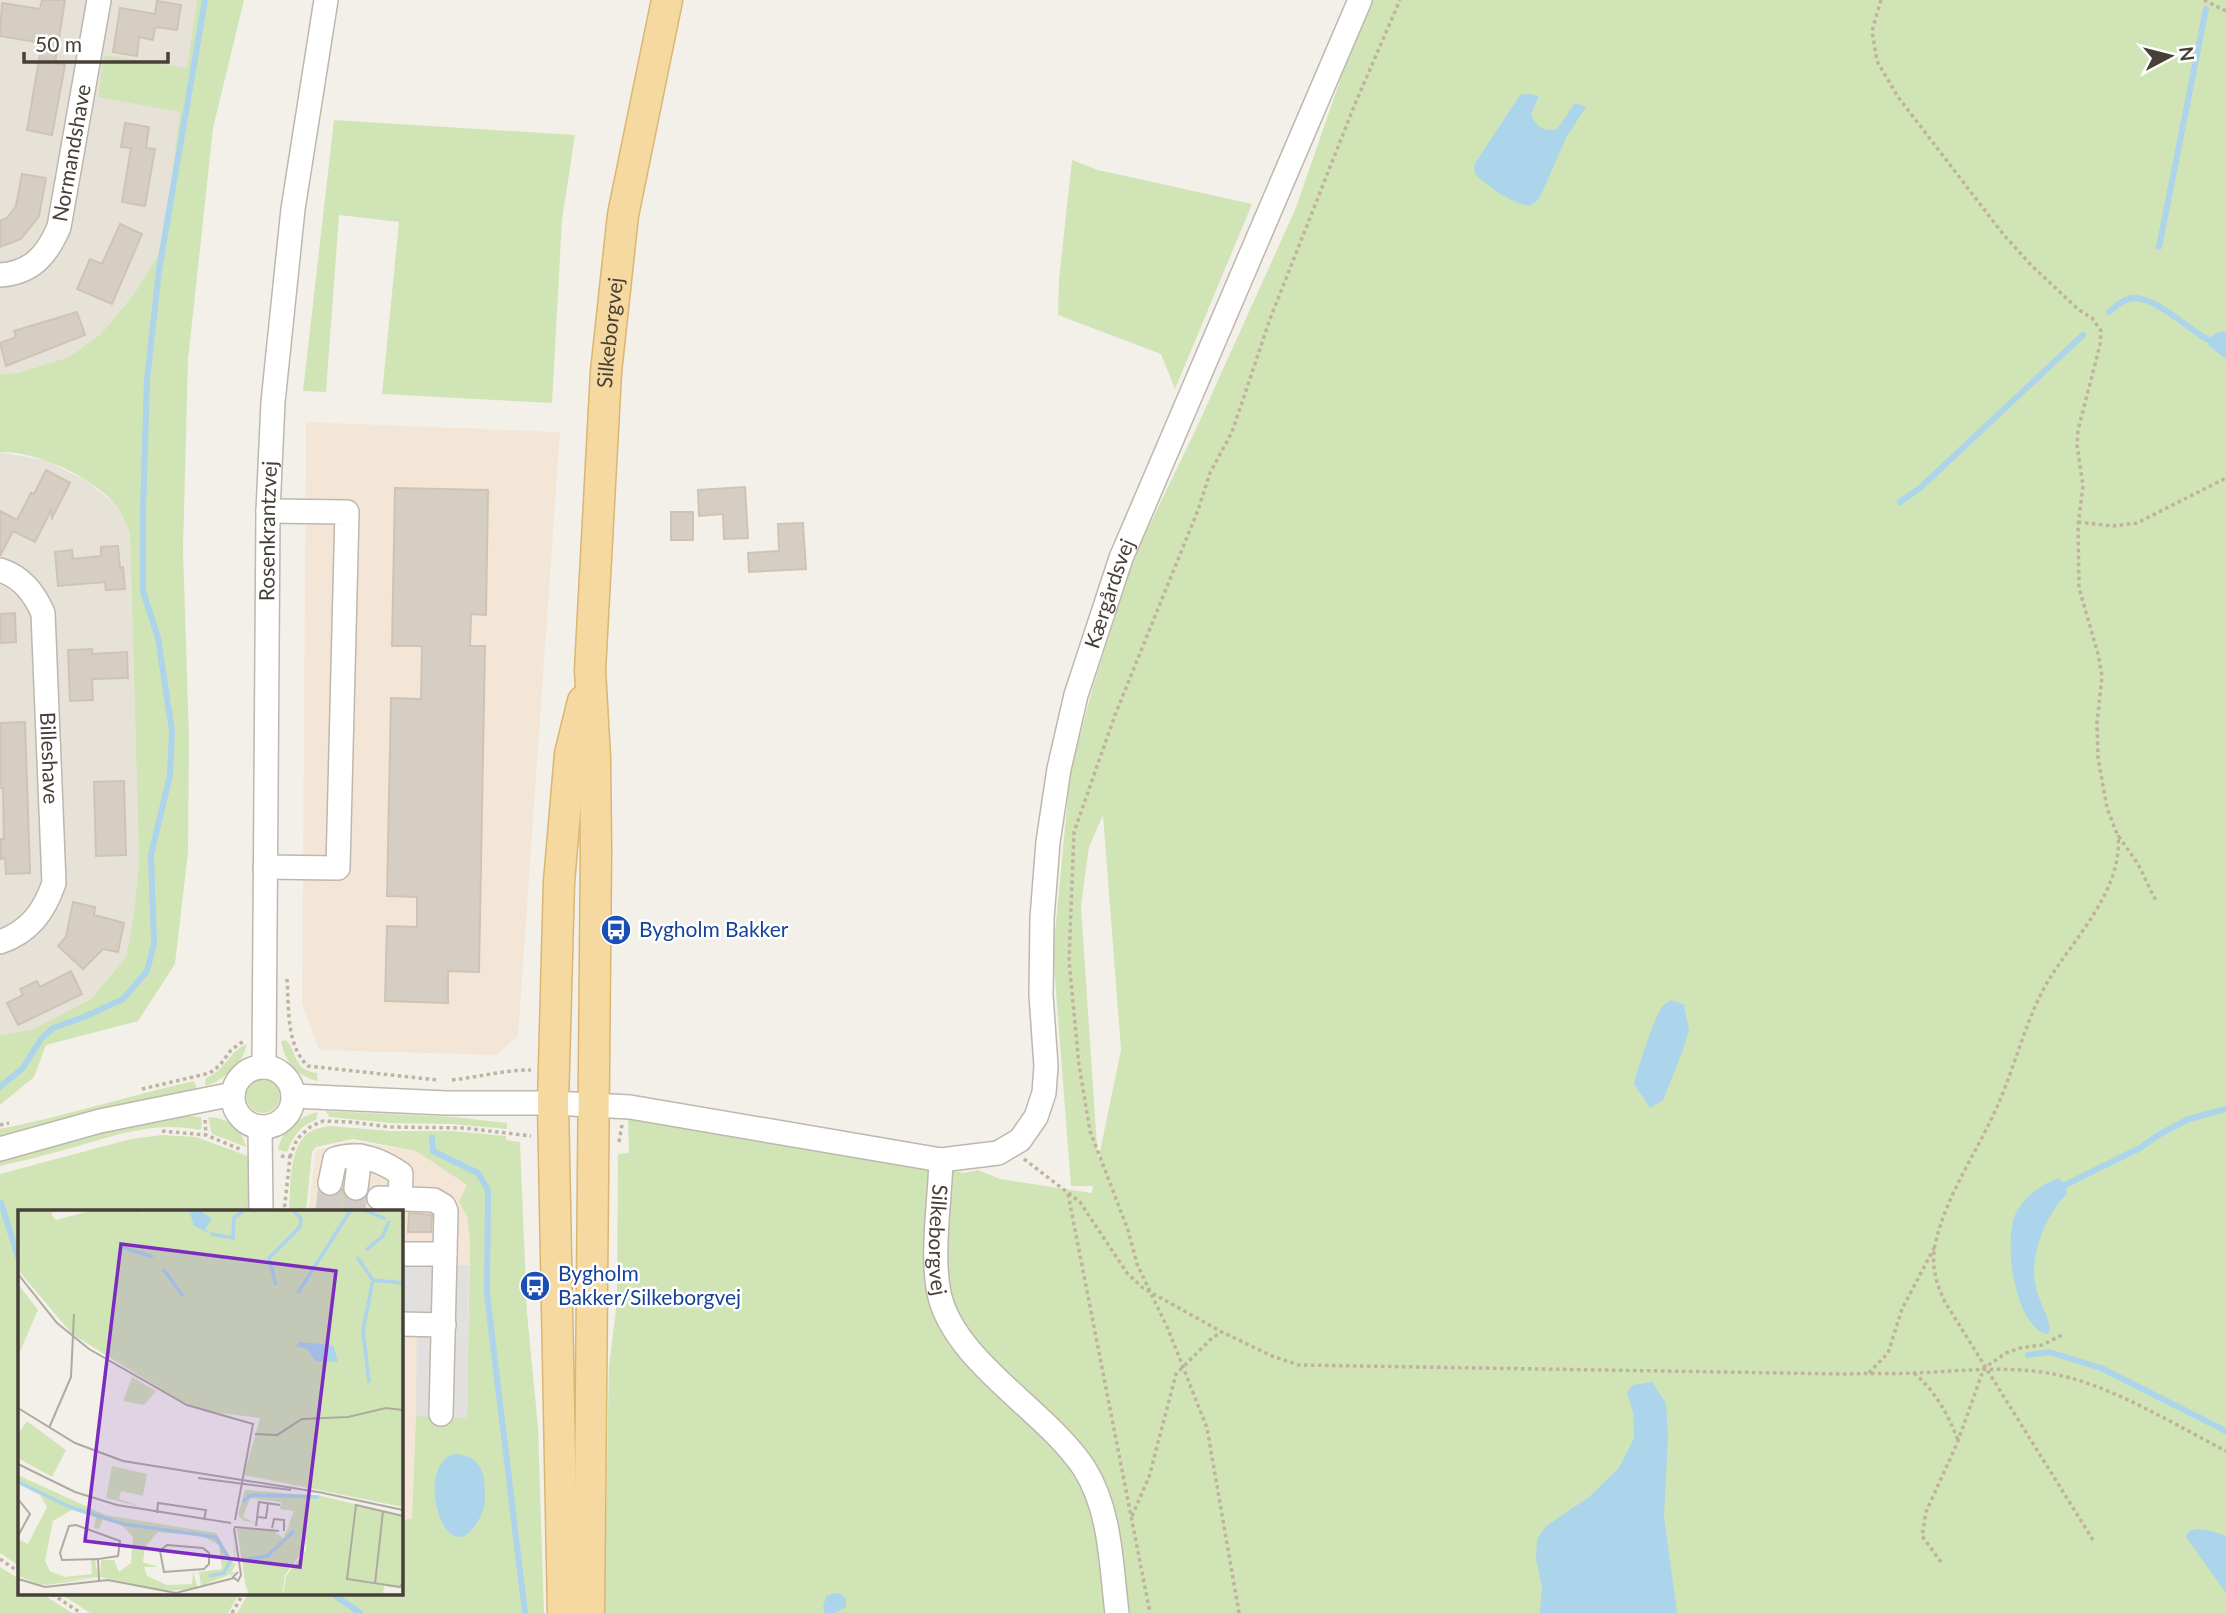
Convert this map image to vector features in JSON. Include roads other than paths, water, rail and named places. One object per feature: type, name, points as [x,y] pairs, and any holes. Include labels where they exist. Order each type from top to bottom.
[{"type":"main road","name":"Silkeborgvej","points":[[589,1613],[595,758],[590,670],[606,372],[623,215],[667,0]]},
{"type":"main road","name":"Silkeborgvej","points":[[563,1613],[553,1103],[559,882],[570,754],[590,670]]},
{"type":"street","name":"Normandshave","points":[[0,275],[11,275],[33,265],[49,249],[59,227],[99,0]]},
{"type":"street","name":"Rosenkrantzvej","points":[[264,1067],[268,511],[273,402],[292,222],[326,0]]},
{"type":"street","name":"Kærgårdsvej","points":[[941,1160],[998,1153],[1020,1140],[1036,1117],[1044,1093],[1046,1066],[1041,995],[1042,918],[1048,842],[1059,769],[1076,695],[1121,558],[1360,0]]},
{"type":"street","points":[[265,867],[338,868],[347,512],[268,511]]},
{"type":"street","name":"Billeshave","points":[[0,570],[24,583],[35,596],[43,613],[54,883],[47,903],[36,920],[20,933],[0,942]]},
{"type":"street","points":[[264,1067],[275,1069],[284,1076],[293,1096],[291,1108],[284,1119],[273,1125],[260,1126],[249,1123],[240,1116],[234,1106],[233,1094],[236,1083],[243,1074],[253,1068],[264,1067]]},
{"type":"street","points":[[0,1149],[100,1121],[233,1094]]},
{"type":"street","points":[[293,1096],[446,1103],[553,1103]]},
{"type":"street","name":"Silkeborgvej","points":[[553,1103],[631,1107],[941,1160],[937,1251],[939,1294],[954,1331],[986,1367],[1062,1442],[1084,1469],[1098,1496],[1107,1535],[1117,1613]]},
{"type":"street","points":[[260,1126],[261,1210]]},
{"type":"street","points":[[330,1182],[335,1160],[350,1154],[372,1159],[401,1174],[385,1203]]},
{"type":"street","points":[[356,1188],[360,1156]]},
{"type":"street","points":[[385,1203],[434,1200],[444,1206],[446,1211],[441,1414]]},
{"type":"street","points":[[402,1254],[445,1254]]},
{"type":"street","points":[[402,1324],[444,1325]]},
{"type":"water","points":[[1520,95],[1539,96],[1531,114],[1544,129],[1557,129],[1575,103],[1586,107],[1567,136],[1539,199],[1530,206],[1516,202],[1494,189],[1475,174],[1474,165]]},
{"type":"water","points":[[2219,332],[2226,332],[2226,359],[2209,346],[2207,339]]},
{"type":"water","points":[[1672,1000],[1684,1005],[1689,1030],[1663,1100],[1650,1108],[1634,1084],[1660,1011]]},
{"type":"water","points":[[2059,1178],[2065,1185],[2067,1194],[2045,1227],[2039,1241],[2034,1269],[2038,1295],[2049,1325],[2050,1331],[2047,1334],[2036,1328],[2019,1299],[2011,1259],[2011,1240],[2013,1223],[2021,1205],[2035,1191]]},
{"type":"water","points":[[1652,1382],[1666,1403],[1668,1437],[1664,1516],[1677,1613],[1540,1613],[1542,1586],[1536,1560],[1537,1540],[1545,1527],[1589,1497],[1619,1468],[1634,1438],[1633,1412],[1627,1393],[1633,1385]]},
{"type":"water","points":[[455,1454],[464,1455],[476,1462],[484,1480],[485,1501],[482,1513],[474,1527],[463,1536],[452,1535],[444,1525],[435,1493],[436,1476],[443,1462]]},
{"type":"water","points":[[2197,1529],[2226,1536],[2226,1593],[2186,1537],[2189,1531]]},
{"type":"water","points":[[835,1593],[846,1598],[846,1607],[835,1613],[825,1613],[823,1608],[826,1596]]},
{"type":"waterway","points":[[0,1087],[23,1068],[41,1039],[53,1028],[123,999],[147,971],[154,944],[151,855],[170,775],[172,731],[158,638],[143,591],[147,380],[159,270],[205,0]]},
{"type":"waterway","points":[[2159,247],[2206,9]]},
{"type":"waterway","points":[[2109,312],[2126,300],[2142,299],[2161,308],[2207,339]]},
{"type":"waterway","points":[[1900,502],[1920,488],[2083,335]]},
{"type":"waterway","points":[[2065,1185],[2140,1148],[2189,1119],[2226,1109]]},
{"type":"waterway","points":[[432,1138],[433,1151],[478,1173],[488,1190],[487,1294],[525,1613]]},
{"type":"waterway","points":[[1,1203],[18,1257]]},
{"type":"waterway","points":[[2028,1355],[2049,1352],[2101,1368],[2226,1431]]},
{"type":"waterway","points":[[336,1596],[360,1613]]},
{"type":"tunnel","points":[[327,1210],[330,1183]]},
{"type":"tunnel","points":[[354,1210],[356,1188]]},
{"type":"place","name":"Bygholm Bakker","points":[[616,930]]},
{"type":"place","name":"Bygholm Bakker/Silkeborgvej","points":[[535,1286]]}]
